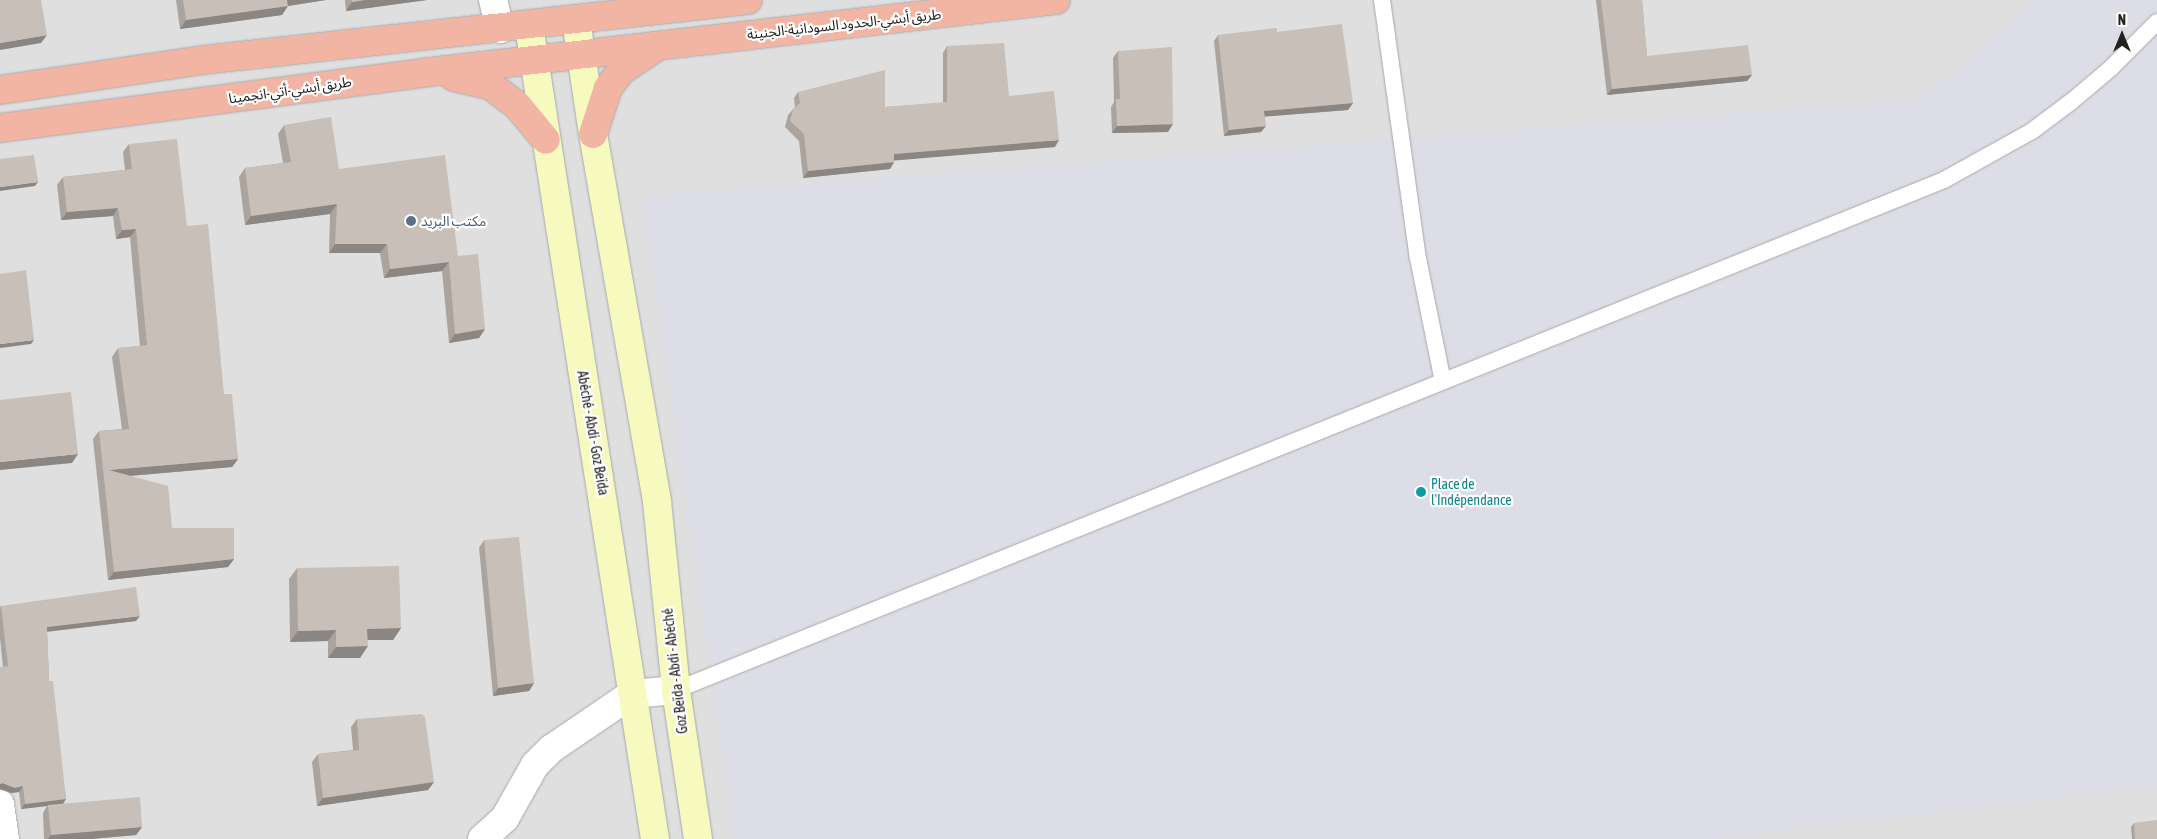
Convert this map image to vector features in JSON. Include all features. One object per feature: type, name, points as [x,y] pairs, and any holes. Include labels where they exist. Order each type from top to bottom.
[{"type":"highway","points":[[0,90],[203,60],[528,26],[748,0]]},
{"type":"highway","name":"طريق أبشي-الحدود السودانية-الجنينة","points":[[580,55],[955,6],[1056,0]]},
{"type":"highway","points":[[593,134],[608,88],[621,71],[662,44]]},
{"type":"highway","name":"طريق أبشي-أتي-انجمينا","points":[[0,128],[428,72],[580,55]]},
{"type":"highway","points":[[428,72],[490,85],[517,105],[546,140]]},
{"type":"main road","name":"Goz Beïda - Abdi - Abéché","points":[[576,20],[593,134],[657,502],[676,690],[698,839]]},
{"type":"main road","name":"Abéché - Abdi - Goz Beïda","points":[[528,26],[606,509],[655,839]]},
{"type":"street","points":[[493,0],[500,29]]},
{"type":"street","points":[[482,839],[505,818],[535,765],[551,749],[632,694],[676,690]]},
{"type":"street","points":[[0,804],[5,839]]},
{"type":"lane","points":[[1382,0],[1418,258],[1443,382]]},
{"type":"lane","points":[[676,690],[1944,180],[2010,144],[2072,101],[2111,68],[2157,22]]},
{"type":"shaded area","points":[[0,0],[2157,0],[2157,839],[0,839]]},
{"type":"shaded area","name":"Place de l'Indépendance","points":[[2037,0],[2157,0],[2157,787],[1715,839],[734,839],[642,196],[1921,99]]},
{"type":"building","points":[[0,0],[41,0],[47,35],[0,43]]},
{"type":"building","points":[[183,0],[287,0],[288,6],[186,20]]},
{"type":"building","points":[[1601,0],[1642,0],[1647,56],[1748,45],[1752,75],[1612,89]]},
{"type":"building","points":[[1342,24],[1353,103],[1264,111],[1266,126],[1229,130],[1218,35],[1277,28],[1277,32]]},
{"type":"building","points":[[1004,43],[1009,96],[1054,91],[1059,140],[894,154],[894,162],[808,171],[804,134],[790,121],[793,109],[800,103],[798,92],[885,70],[885,107],[947,102],[947,46]]},
{"type":"building","points":[[1172,47],[1173,124],[1117,126],[1116,99],[1120,99],[1118,51]]},
{"type":"building","points":[[331,117],[339,169],[445,155],[458,256],[478,254],[485,329],[455,334],[449,262],[390,269],[387,244],[335,244],[337,204],[251,216],[245,168],[291,162],[284,125]]},
{"type":"building","points":[[177,139],[187,226],[208,224],[224,394],[232,394],[238,459],[109,470],[168,486],[172,528],[234,528],[234,559],[114,572],[99,431],[129,429],[118,348],[147,345],[136,229],[122,230],[118,208],[67,212],[63,177],[132,169],[129,144]]},
{"type":"building","points":[[34,155],[38,182],[0,187],[0,159]]},
{"type":"building","points":[[26,270],[34,340],[0,344],[0,274]]},
{"type":"building","points":[[71,392],[78,454],[0,462],[0,400]]},
{"type":"building","points":[[519,537],[534,683],[498,688],[484,540]]},
{"type":"building","points":[[399,566],[401,628],[367,629],[368,646],[336,647],[336,630],[298,631],[297,568]]},
{"type":"building","points":[[136,587],[140,616],[47,627],[49,681],[53,681],[66,799],[25,804],[23,786],[15,788],[0,784],[0,667],[8,666],[1,606]]},
{"type":"building","points":[[422,714],[425,717],[434,782],[323,798],[318,754],[359,750],[357,719]]},
{"type":"building","points":[[140,797],[142,827],[51,835],[48,805]]},
{"type":"building","points":[[2157,820],[2157,839],[2135,839],[2134,823]]},
{"type":"place","name":"مكتب البريد","points":[[411,221]]},
{"type":"place","name":"Place de l'Indépendance","points":[[1421,492]]}]
